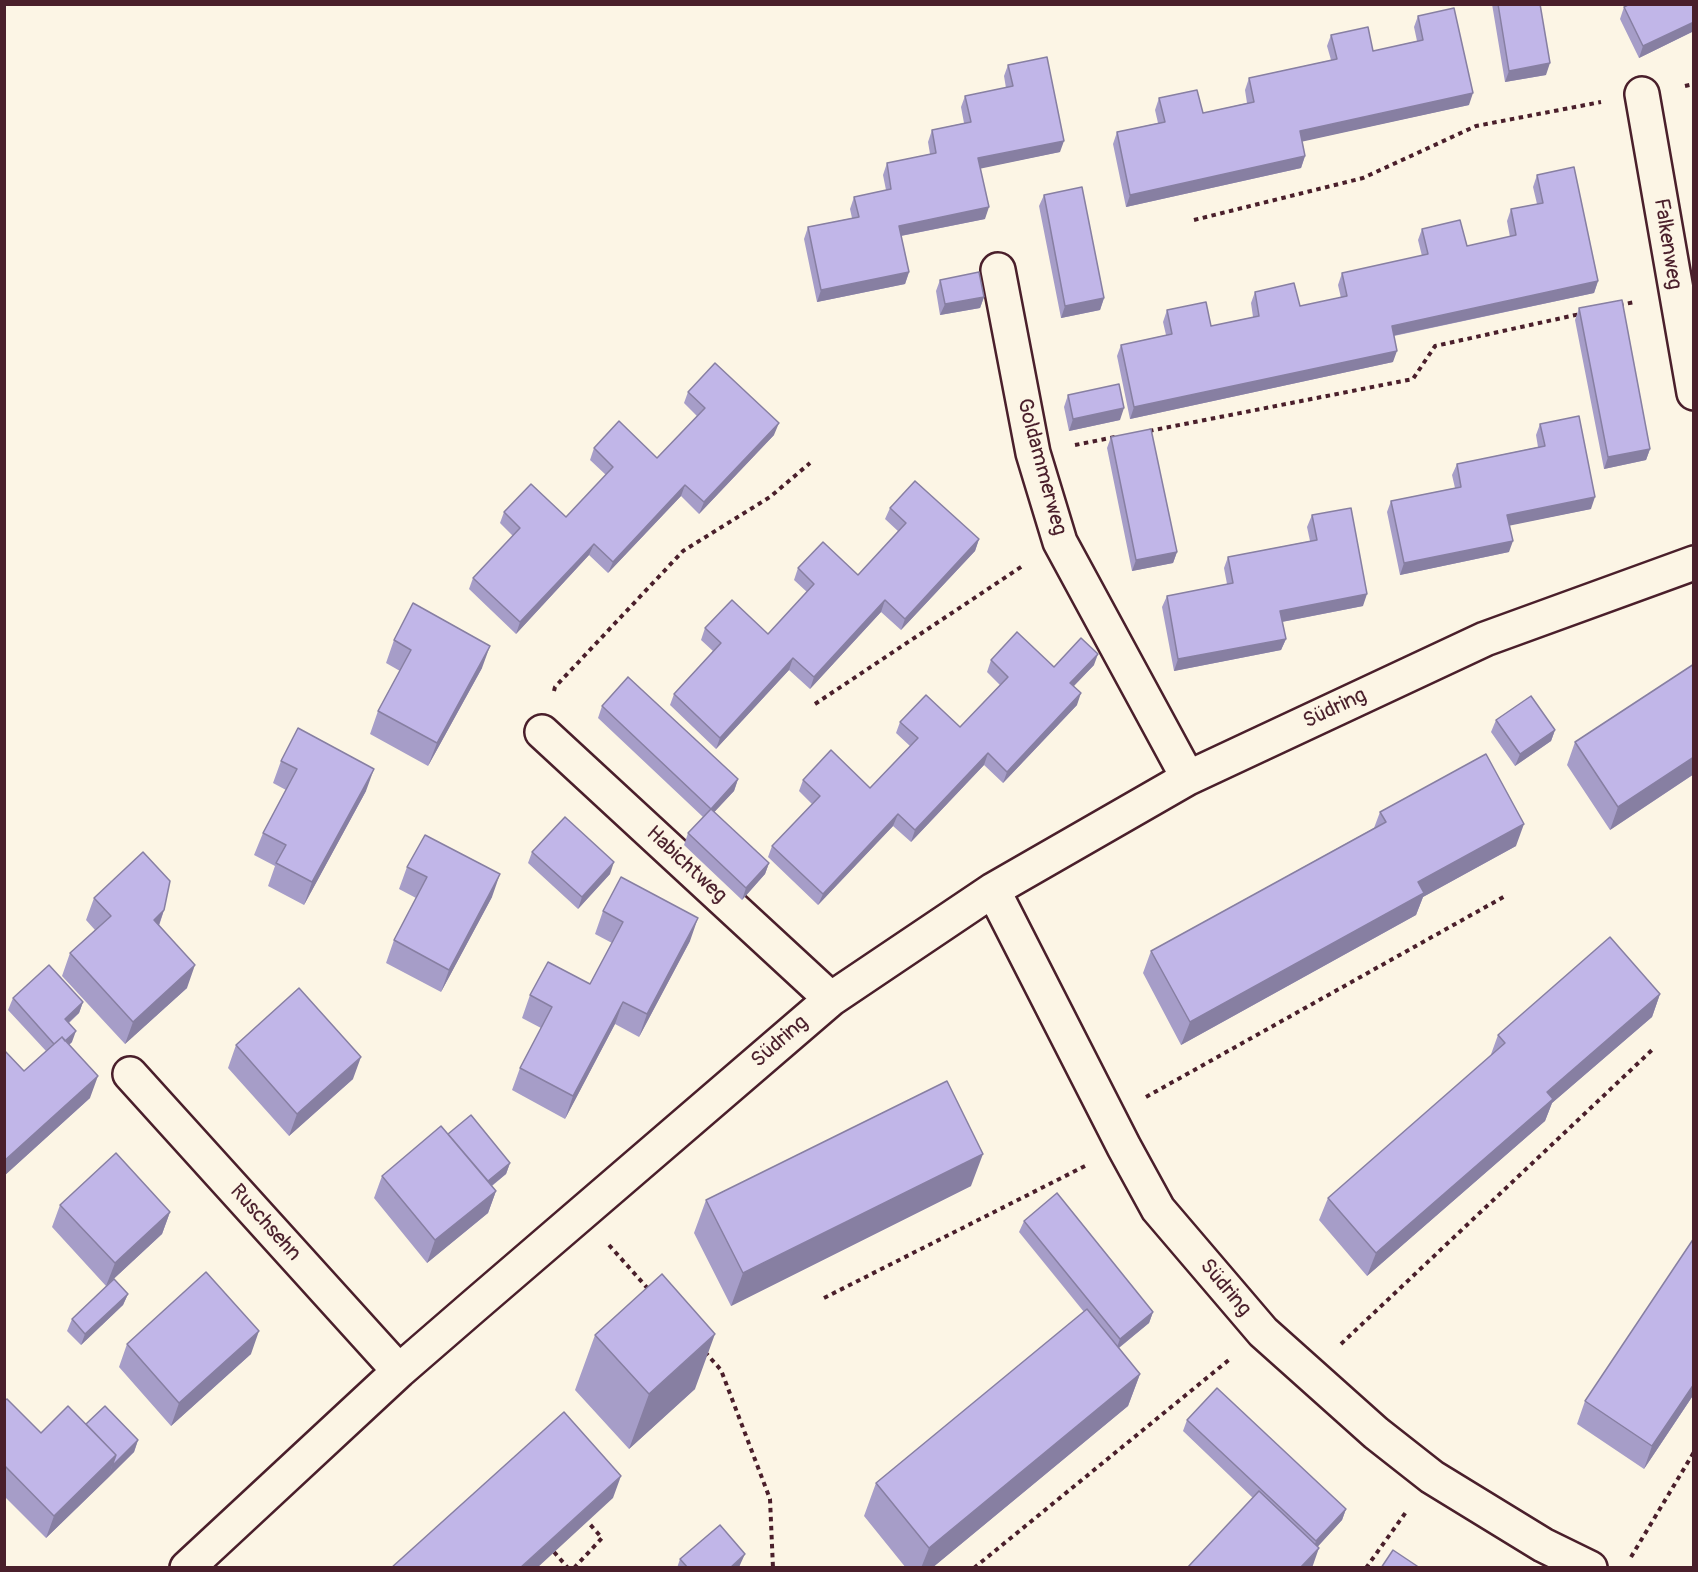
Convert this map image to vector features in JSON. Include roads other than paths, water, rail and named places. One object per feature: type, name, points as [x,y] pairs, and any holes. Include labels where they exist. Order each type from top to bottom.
[{"type":"street","name":"Falkenweg","points":[[1642,94],[1694,393]]},
{"type":"street","name":"Goldammerweg","points":[[998,270],[1033,453],[1060,542],[1188,778]]},
{"type":"street","name":"Südring","points":[[399,1371],[831,999],[993,890],[1188,778],[1485,639],[1694,563]]},
{"type":"street","name":"Habichtweg","points":[[542,732],[831,999]]},
{"type":"street","name":"Südring","points":[[993,890],[1158,1209],[1263,1332],[1376,1433],[1432,1477],[1543,1545],[1590,1568]]},
{"type":"street","name":"Ruschsehn","points":[[130,1074],[399,1371]]},
{"type":"street","points":[[188,1568],[399,1371]]}]
